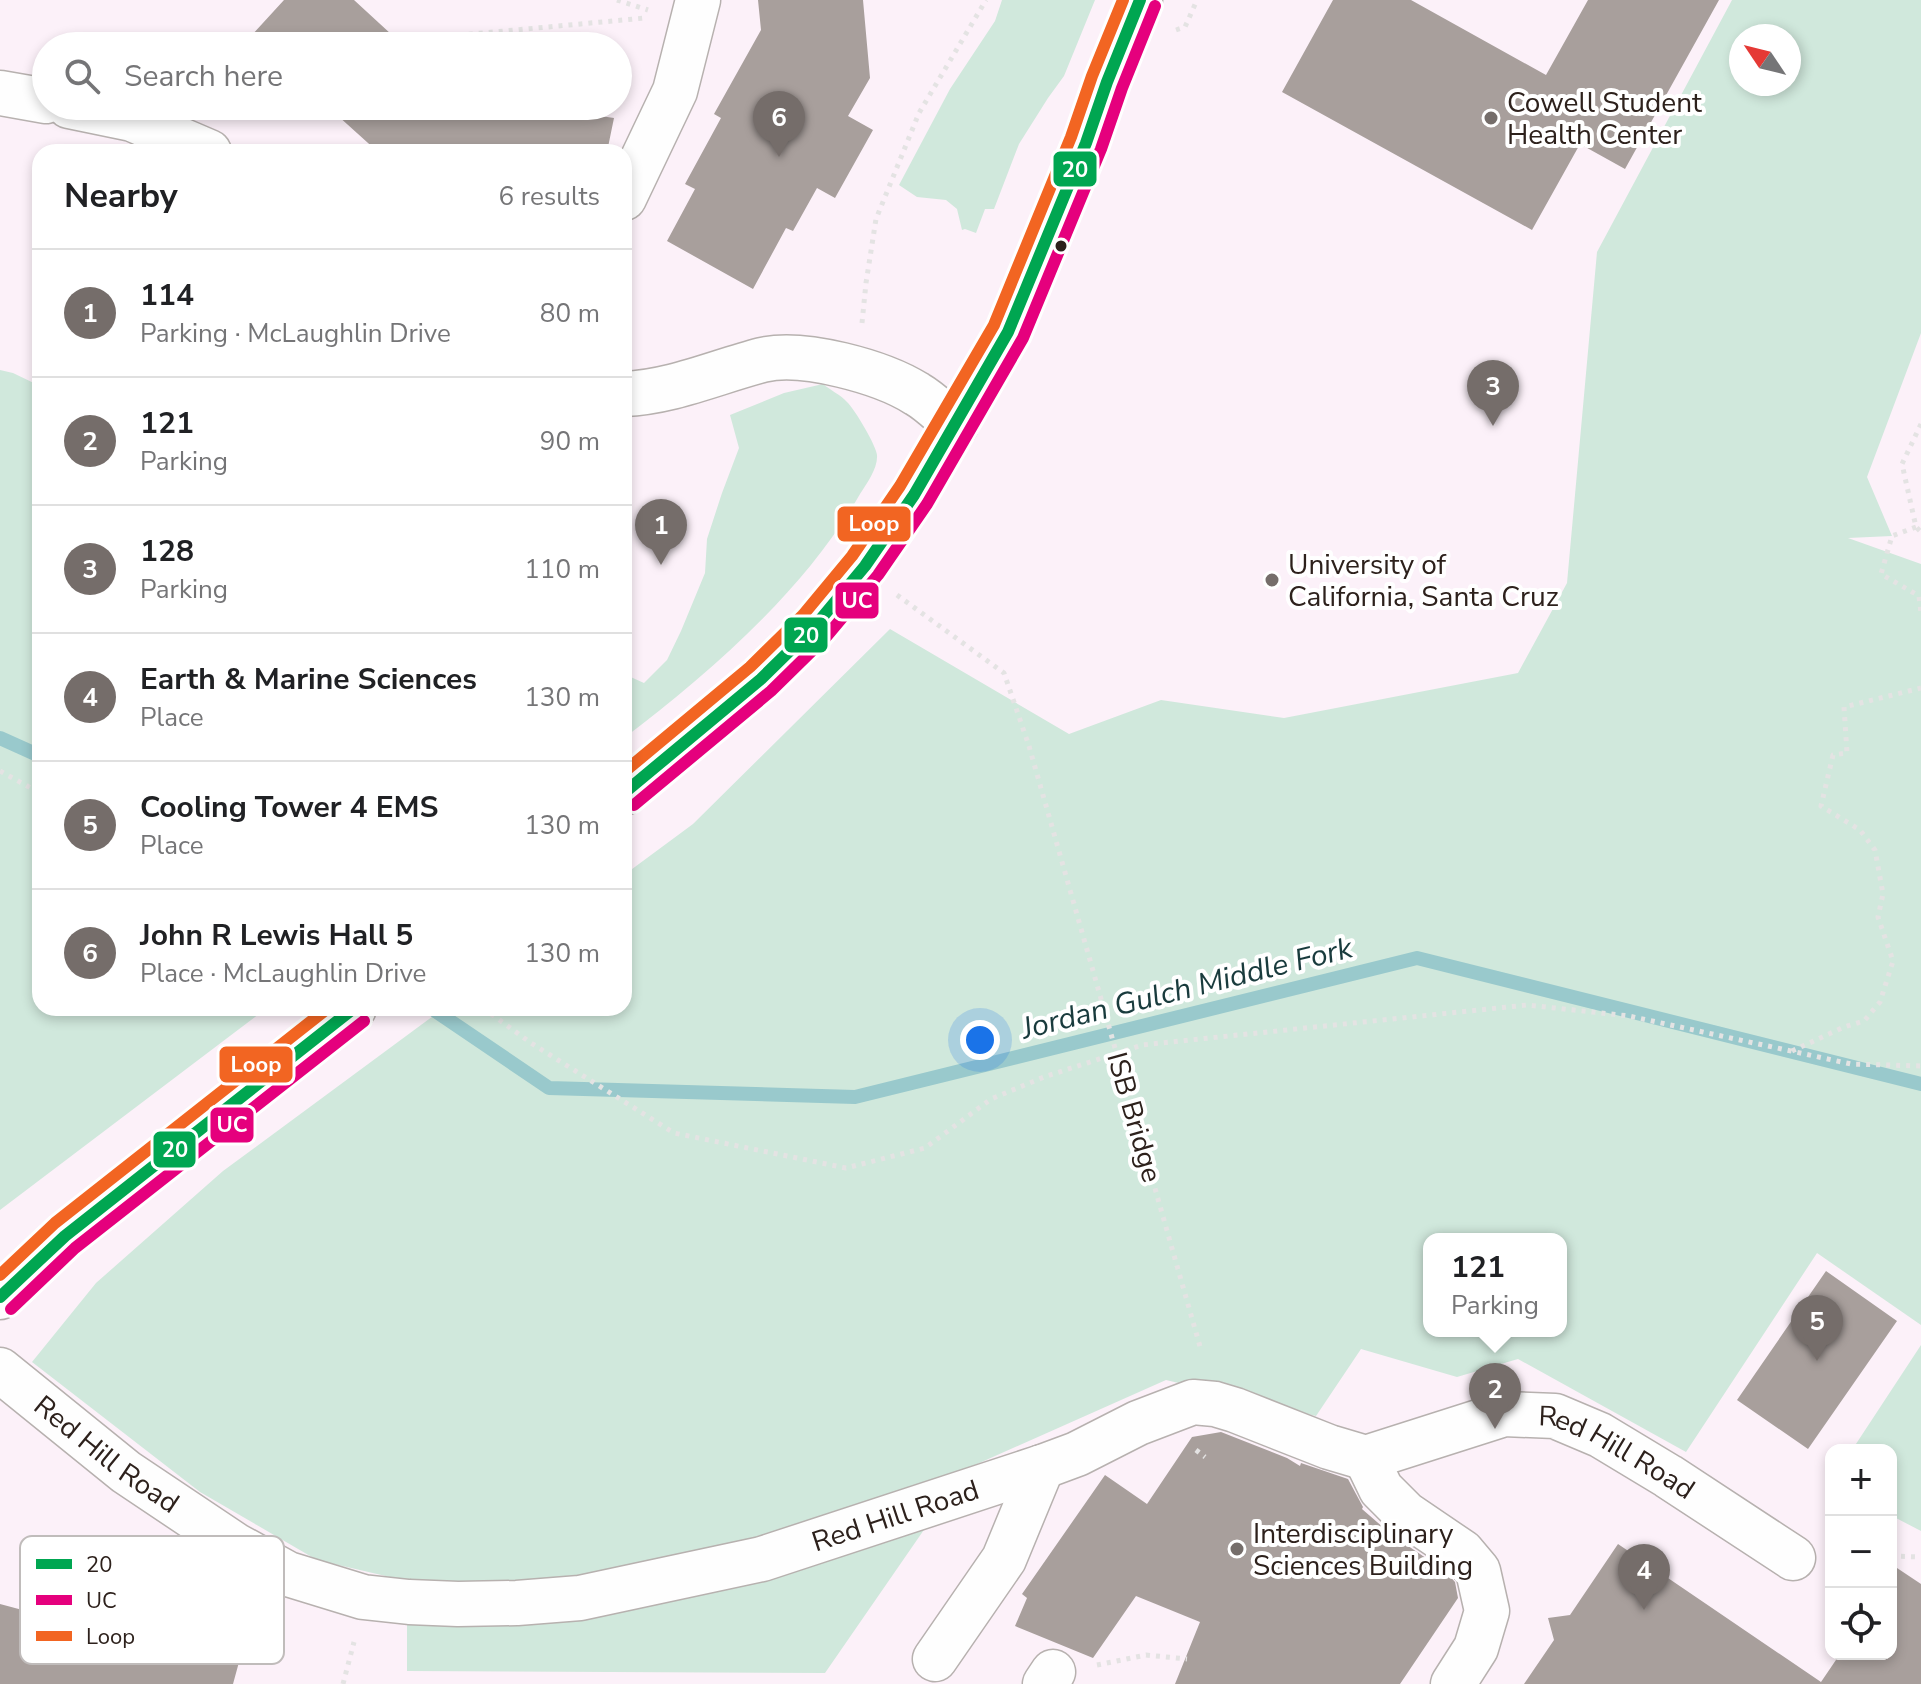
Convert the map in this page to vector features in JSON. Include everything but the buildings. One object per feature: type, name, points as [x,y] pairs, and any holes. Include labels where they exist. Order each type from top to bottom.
[{"type":"main road","points":[[632,181],[675,91],[698,0]]},
{"type":"main road","points":[[632,786],[761,679],[815,626],[865,566],[914,495],[1008,332],[1086,143],[1140,0]]},
{"type":"main road","points":[[0,93],[32,99]]},
{"type":"main road","points":[[134,120],[190,144]]},
{"type":"main road","points":[[632,394],[707,378],[765,359],[802,358],[867,371],[917,393],[956,425]]},
{"type":"main road","points":[[0,1297],[65,1236],[344,1016]]},
{"type":"main road","name":"Red Hill Road","points":[[0,1370],[126,1472],[222,1536]]},
{"type":"main road","name":"Red Hill Road","points":[[284,1572],[363,1597],[409,1602],[487,1604],[580,1598],[762,1559],[1042,1467],[1077,1454],[1138,1423],[1193,1402],[1235,1410],[1329,1447],[1366,1458],[1504,1414],[1555,1416],[1600,1435],[1793,1558]]},
{"type":"main road","points":[[1366,1458],[1381,1489],[1406,1514],[1462,1552],[1478,1571],[1487,1611],[1476,1648],[1453,1684]]},
{"type":"main road","points":[[935,1659],[1004,1559],[1042,1467]]},
{"type":"path","points":[[488,32],[653,15],[617,0]]},
{"type":"path","points":[[862,331],[876,219],[919,113],[986,0]]},
{"type":"path","points":[[1170,32],[1185,27],[1197,0]]},
{"type":"path","points":[[1921,424],[1902,464],[1918,530],[1892,536],[1881,574],[1919,596],[1921,613]]},
{"type":"path","name":"ISB Bridge","points":[[890,590],[1004,673],[1029,746],[1201,1350]]},
{"type":"path","points":[[1792,1052],[1864,1021],[1880,1002],[1893,961],[1878,917],[1883,894],[1875,850],[1860,830],[1821,806],[1833,755],[1847,753],[1844,707],[1921,688]]},
{"type":"path","points":[[0,771],[32,789]]},
{"type":"path","points":[[494,1016],[531,1043],[674,1133],[846,1168],[925,1148],[991,1099],[1044,1077],[1142,1045],[1527,1005],[1629,1016],[1851,1064],[1921,1066]]},
{"type":"path","points":[[1897,1556],[1921,1557]]},
{"type":"path","points":[[1049,1678],[1146,1655],[1187,1659]]},
{"type":"shaded area","name":"University of California, Santa Cruz","points":[[0,0],[1921,0],[1921,1684],[0,1684]]},
{"type":"green space","points":[[1002,0],[1095,0],[1064,76],[1019,144],[994,209],[985,209],[976,233],[962,230],[957,209],[946,200],[917,197],[899,185],[950,89],[995,21]]},
{"type":"green space","points":[[1732,0],[1921,0],[1921,333],[1867,477],[1892,536],[1848,538],[1921,564],[1921,1325],[1817,1253],[1686,1452],[1518,1359],[1457,1377],[1361,1349],[1316,1416],[1166,1380],[966,1469],[825,1673],[407,1671],[407,1581],[317,1560],[284,1541],[284,1536],[276,1536],[200,1492],[32,1362],[96,1283],[223,1171],[433,1016],[632,1016],[632,869],[693,824],[890,629],[1069,734],[1161,700],[1284,718],[1518,673],[1567,583],[1597,252]]},
{"type":"green space","points":[[0,370],[32,382],[32,1016],[256,1016],[0,1210]]},
{"type":"green space","points":[[823,384],[842,397],[873,444],[877,455],[874,470],[838,529],[785,596],[723,657],[632,732],[632,678],[644,683],[667,660],[705,573],[707,539],[739,448],[730,415],[784,393]]},
{"type":"green space","points":[[1921,1345],[1921,1531],[1897,1519],[1897,1444],[1856,1444]]},
{"type":"waterway","name":"Jordan Gulch Middle Fork","points":[[0,738],[32,752]]},
{"type":"waterway","name":"Jordan Gulch Middle Fork","points":[[443,1016],[549,1088],[855,1097],[1417,958],[1921,1084]]},
{"type":"transit line","name":"Loop","points":[[632,765],[750,667],[803,615],[852,556],[900,486],[994,325],[1123,0]]},
{"type":"transit line","name":"20","points":[[632,786],[761,679],[815,626],[865,566],[914,495],[1008,332],[1086,143],[1140,0]]},
{"type":"transit line","name":"UC","points":[[634,805],[771,691],[826,637],[878,575],[927,504],[1023,338],[1101,149],[1155,6]]},
{"type":"transit line","name":"Loop","points":[[0,1275],[55,1223],[318,1016]]},
{"type":"transit line","name":"20","points":[[0,1297],[65,1236],[344,1016]]},
{"type":"transit line","name":"UC","points":[[11,1309],[75,1248],[364,1021]]},
{"type":"place","name":"Cowell Student Health Center","points":[[1491,118]]},
{"type":"place","name":"John R Lewis Hall 5","points":[[779,157]]},
{"type":"place","name":"128","points":[[1493,426]]},
{"type":"place","name":"114","points":[[661,565]]},
{"type":"place","name":"University of California, Santa Cruz","points":[[1272,580]]},
{"type":"place","name":"Cooling Tower 4 EMS","points":[[1817,1361]]},
{"type":"place","name":"121","points":[[1495,1429]]},
{"type":"place","name":"Interdisciplinary Sciences Building","points":[[1237,1549]]},
{"type":"place","name":"Earth & Marine Sciences","points":[[1644,1610]]}]
